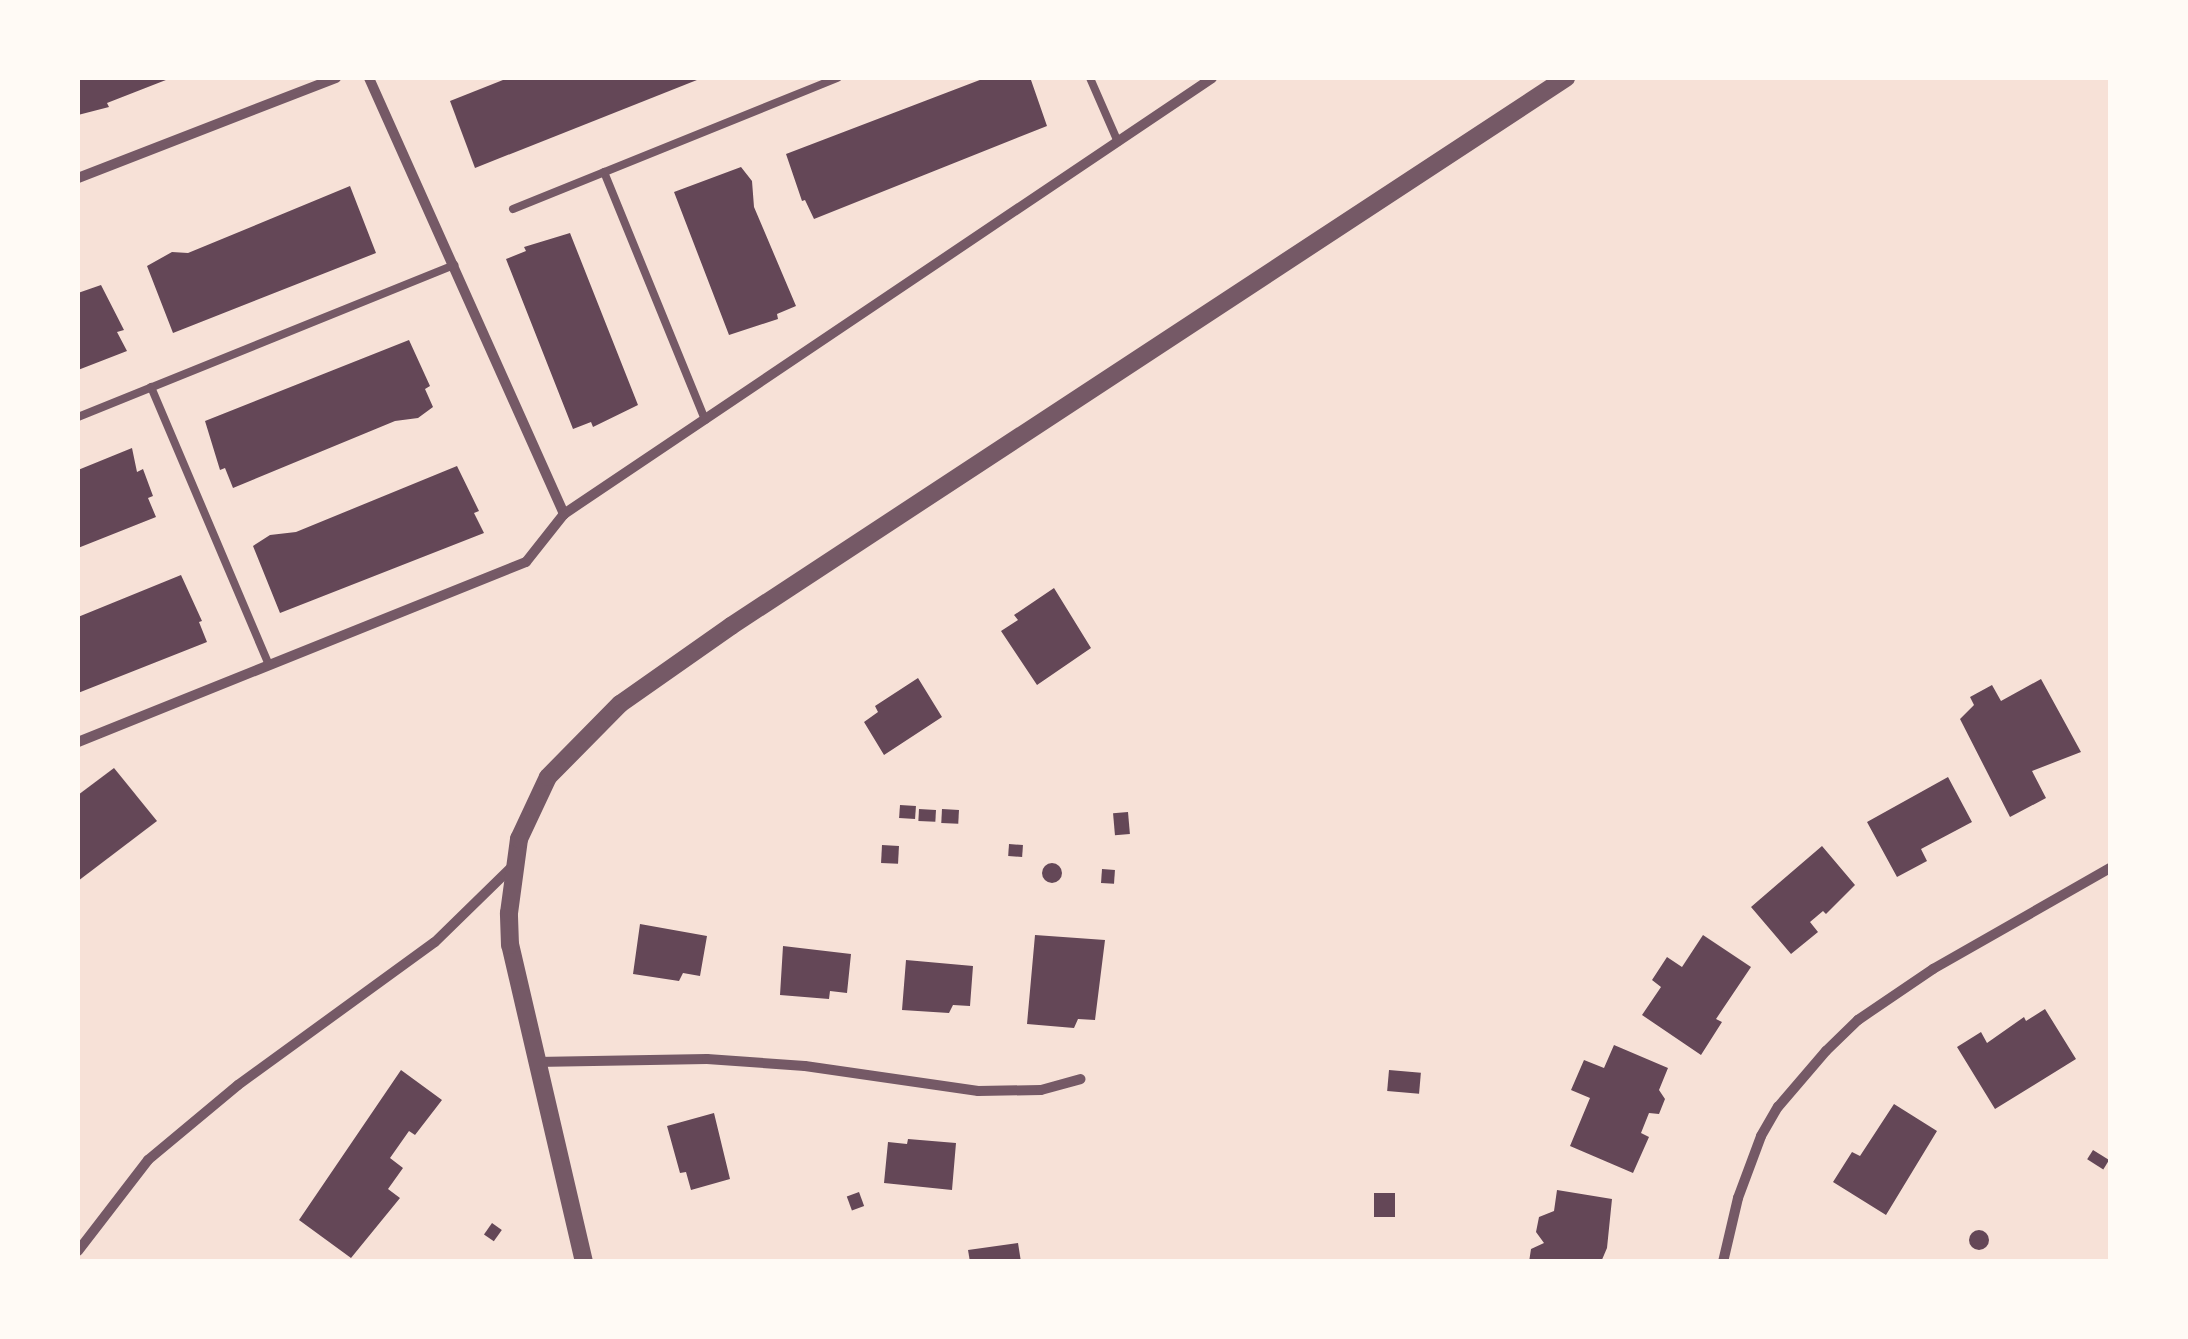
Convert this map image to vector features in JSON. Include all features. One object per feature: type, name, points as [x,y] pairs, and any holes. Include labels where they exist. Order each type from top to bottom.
[{"type":"street","points":[[78,178],[336,78]]},
{"type":"street","points":[[369,78],[564,514]]},
{"type":"street","points":[[78,742],[526,562],[564,514],[1212,78]]},
{"type":"street","points":[[584,1262],[510,945],[514,865],[527,814],[548,776],[620,704],[731,626],[1566,78]]},
{"type":"street","points":[[78,1250],[148,1160],[238,1085],[436,942],[514,865]]},
{"type":"street","points":[[1722,1262],[1738,1198],[1761,1136],[1778,1107],[1826,1051],[1858,1020],[1918,978],[2110,868]]},
{"type":"street","points":[[535,1062],[707,1059],[805,1066],[978,1091],[1042,1090],[1081,1079]]},
{"type":"lane","points":[[513,209],[838,78]]},
{"type":"lane","points":[[1090,78],[1118,142]]},
{"type":"lane","points":[[604,172],[705,420]]},
{"type":"lane","points":[[78,417],[455,265]]},
{"type":"lane","points":[[151,387],[269,666]]},
{"type":"building","points":[[78,78],[171,78],[107,103],[109,107],[78,115]]},
{"type":"building","points":[[508,78],[702,78],[475,168],[450,101]]},
{"type":"building","points":[[985,78],[1031,80],[1047,126],[814,219],[805,200],[802,201],[786,154]]},
{"type":"building","points":[[741,167],[752,181],[754,207],[796,306],[777,314],[778,319],[729,335],[674,192]]},
{"type":"building","points":[[350,186],[376,253],[173,333],[147,266],[172,252],[188,253]]},
{"type":"building","points":[[570,233],[638,405],[593,427],[591,422],[573,429],[506,259],[526,251],[524,247]]},
{"type":"building","points":[[101,285],[124,330],[117,332],[127,351],[78,370],[78,293]]},
{"type":"building","points":[[409,340],[430,386],[425,389],[433,407],[418,418],[395,421],[233,488],[225,468],[220,470],[205,421]]},
{"type":"building","points":[[132,448],[137,472],[143,469],[153,496],[148,498],[156,517],[78,548],[78,470]]},
{"type":"building","points":[[457,466],[479,511],[474,513],[484,533],[280,613],[253,546],[270,535],[296,532]]},
{"type":"building","points":[[181,575],[207,642],[78,693],[78,617]]},
{"type":"building","points":[[1054,588],[1091,648],[1037,685],[1001,631],[1018,620],[1014,615]]},
{"type":"building","points":[[918,678],[942,717],[884,755],[864,722],[878,712],[875,706]]},
{"type":"building","points":[[2041,679],[2081,752],[2032,771],[2046,798],[2010,817],[1960,719],[1974,705],[1970,697],[1992,685],[2001,701]]},
{"type":"building","points":[[114,768],[157,821],[78,881],[78,795]]},
{"type":"building","points":[[1948,777],[1972,822],[1921,849],[1927,861],[1897,877],[1867,822]]},
{"type":"building","points":[[900,805],[916,806],[915,819],[899,818]]},
{"type":"building","points":[[919,809],[936,810],[935,822],[918,821]]},
{"type":"building","points":[[942,809],[959,810],[958,824],[941,823]]},
{"type":"building","points":[[1128,812],[1130,834],[1115,835],[1113,813]]},
{"type":"building","points":[[1009,844],[1023,845],[1022,857],[1008,856]]},
{"type":"building","points":[[882,845],[899,846],[898,864],[881,863]]},
{"type":"building","points":[[1822,846],[1855,885],[1826,914],[1823,911],[1810,922],[1818,932],[1791,954],[1751,907]]},
{"type":"building","points":[[1052,863],[1062,873],[1052,883],[1042,873]]},
{"type":"building","points":[[1102,869],[1115,870],[1114,884],[1101,883]]},
{"type":"building","points":[[640,924],[707,936],[700,976],[683,973],[679,981],[633,974]]},
{"type":"building","points":[[1035,935],[1105,940],[1095,1020],[1078,1019],[1074,1028],[1027,1024]]},
{"type":"building","points":[[1703,935],[1751,967],[1716,1019],[1722,1022],[1701,1055],[1642,1015],[1661,987],[1652,980],[1667,957],[1682,967]]},
{"type":"building","points":[[783,946],[851,954],[847,993],[830,991],[829,999],[780,995]]},
{"type":"building","points":[[906,960],[973,966],[970,1006],[953,1005],[949,1013],[902,1010]]},
{"type":"building","points":[[2045,1009],[2076,1059],[1995,1109],[1957,1047],[1981,1032],[1987,1043],[2024,1017],[2026,1021]]},
{"type":"building","points":[[1614,1045],[1668,1068],[1659,1090],[1665,1099],[1659,1114],[1649,1113],[1641,1133],[1649,1137],[1633,1173],[1570,1146],[1590,1098],[1571,1090],[1584,1060],[1604,1068]]},
{"type":"building","points":[[401,1070],[442,1100],[415,1135],[409,1131],[390,1158],[403,1168],[388,1189],[400,1198],[351,1258],[299,1220]]},
{"type":"building","points":[[1389,1070],[1421,1073],[1419,1094],[1387,1091]]},
{"type":"building","points":[[1894,1104],[1937,1131],[1886,1215],[1833,1182],[1852,1152],[1860,1156]]},
{"type":"building","points":[[714,1113],[730,1179],[691,1190],[686,1172],[680,1173],[667,1126]]},
{"type":"building","points":[[908,1139],[956,1143],[952,1190],[884,1183],[888,1142],[907,1144]]},
{"type":"building","points":[[2093,1150],[2109,1160],[2103,1169],[2087,1159]]},
{"type":"building","points":[[1557,1190],[1612,1199],[1607,1248],[1601,1262],[1529,1262],[1531,1249],[1544,1243],[1536,1232],[1539,1217],[1554,1211]]},
{"type":"building","points":[[859,1192],[864,1206],[852,1211],[847,1196]]},
{"type":"building","points":[[1374,1193],[1395,1193],[1395,1217],[1374,1217]]},
{"type":"building","points":[[492,1223],[502,1230],[494,1241],[484,1234]]},
{"type":"building","points":[[1979,1230],[1989,1240],[1979,1250],[1969,1240]]},
{"type":"building","points":[[1018,1243],[1021,1262],[970,1262],[968,1250]]}]
